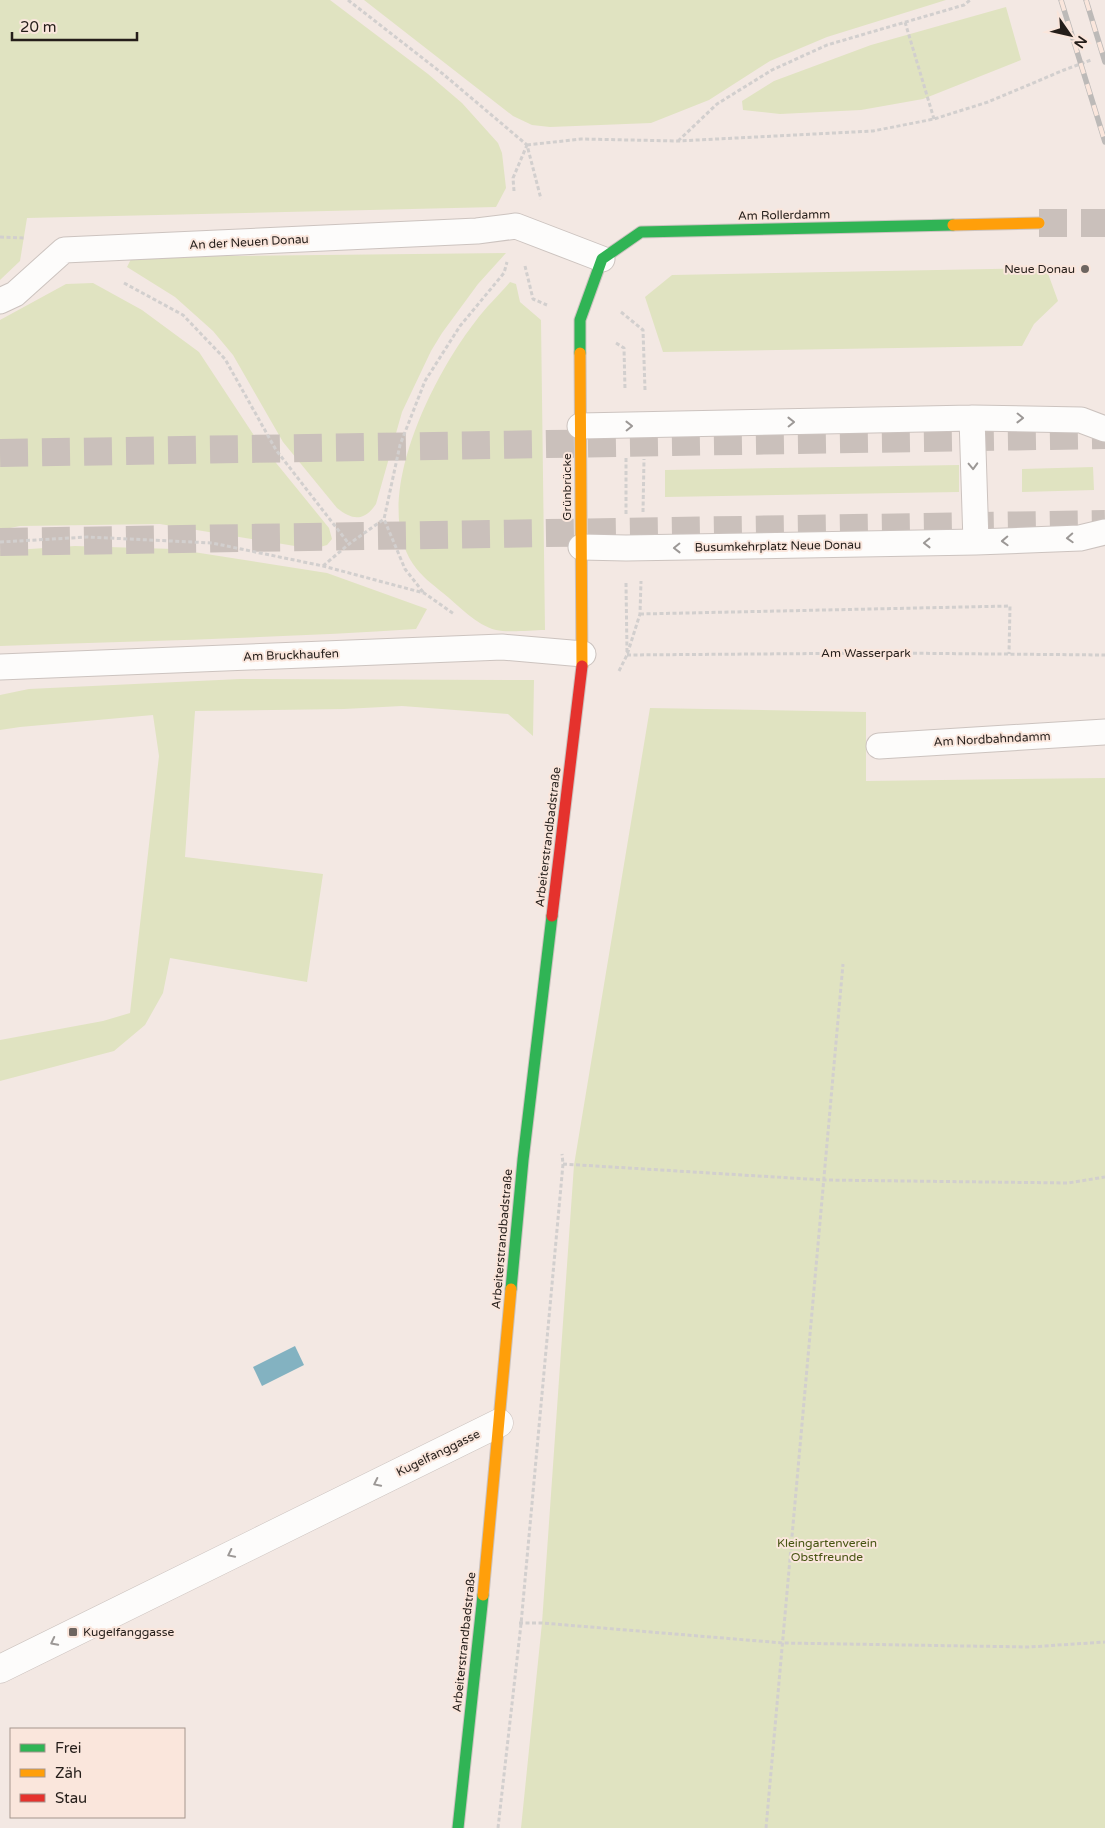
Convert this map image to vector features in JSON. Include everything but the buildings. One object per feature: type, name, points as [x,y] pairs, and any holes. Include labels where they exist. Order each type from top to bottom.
[{"type":"street","name":"Am Rollerdamm","points":[[602,259],[641,232],[1039,223]]},
{"type":"street","points":[[580,320],[602,259]]},
{"type":"street","name":"Grünbrücke","points":[[580,320],[582,654]]},
{"type":"street","name":"Arbeiterstrandbadstraße","points":[[458,1828],[481,1618],[523,1160],[576,722],[582,654]]},
{"type":"street","name":"Kugelfanggasse","points":[[0,1669],[499,1422]]},
{"type":"lane","points":[[516,226],[602,259]]},
{"type":"lane","name":"An der Neuen Donau","points":[[0,301],[15,294],[64,250],[477,231],[516,226]]},
{"type":"lane","points":[[972,418],[976,542]]},
{"type":"lane","points":[[580,426],[972,418],[1081,420],[1105,428]]},
{"type":"lane","name":"Busumkehrplatz Neue Donau","points":[[581,548],[976,542],[1080,538],[1105,532]]},
{"type":"lane","name":"Am Bruckhaufen","points":[[0,667],[502,647],[582,654]]},
{"type":"lane","name":"Am Nordbahndamm","points":[[879,746],[1105,732]]},
{"type":"path","points":[[348,0],[443,74],[527,145],[580,139],[678,141],[873,131],[934,119],[988,102],[1091,60]]},
{"type":"path","points":[[678,141],[717,104],[772,70],[828,45],[964,4],[970,0]]},
{"type":"path","points":[[905,22],[934,119]]},
{"type":"path","points":[[527,145],[513,178],[516,226],[533,299],[580,320],[624,348],[627,655]]},
{"type":"path","points":[[455,614],[424,593],[405,569],[384,519],[400,445],[424,381],[460,326],[504,273],[516,226]]},
{"type":"path","points":[[0,237],[26,238]]},
{"type":"path","points":[[124,283],[183,315],[225,359],[276,450],[349,544]]},
{"type":"path","points":[[323,566],[349,544],[384,519]]},
{"type":"path","points":[[0,542],[87,537],[212,543],[323,566],[424,593]]},
{"type":"path","points":[[619,672],[627,655],[640,614],[1010,606],[1009,654]]},
{"type":"path","name":"Am Wasserpark","points":[[627,655],[885,653],[1105,655]]},
{"type":"path","points":[[766,1828],[843,964]]},
{"type":"path","points":[[498,1828],[521,1624],[563,1164],[561,1146]]},
{"type":"path","points":[[563,1164],[824,1180],[1068,1184],[1105,1177]]},
{"type":"path","points":[[481,1618],[521,1624],[542,1623],[783,1644],[1029,1647],[1105,1642]]},
{"type":"green space","points":[[0,0],[330,0],[428,74],[462,103],[498,143],[502,153],[506,188],[496,207],[27,218],[20,261],[0,280]]},
{"type":"green space","points":[[364,0],[946,0],[827,37],[770,61],[709,100],[651,123],[550,127],[532,125],[513,116]]},
{"type":"green space","points":[[1006,7],[1021,60],[923,99],[861,110],[780,114],[743,110],[742,101],[774,81],[871,45]]},
{"type":"green space","points":[[506,253],[478,284],[431,351],[402,412],[376,504],[367,514],[358,517],[348,515],[337,508],[283,442],[233,355],[213,331],[175,297],[127,267],[132,257]]},
{"type":"green space","points":[[1046,268],[1058,301],[1034,324],[1022,346],[663,352],[645,297],[672,275]]},
{"type":"green space","points":[[510,282],[516,284],[520,302],[541,320],[545,630],[501,631],[489,628],[475,620],[420,572],[413,564],[402,537],[399,506],[403,473],[412,439],[426,405],[459,345],[479,317]]},
{"type":"green space","points":[[93,283],[142,310],[199,352],[255,437],[329,528],[332,539],[327,545],[313,549],[160,524],[20,526],[0,530],[0,320],[66,284]]},
{"type":"green space","points":[[959,465],[959,492],[665,497],[665,470]]},
{"type":"green space","points":[[1093,467],[1094,490],[1022,492],[1022,469]]},
{"type":"green space","points":[[75,546],[174,549],[327,573],[427,609],[416,629],[260,637],[0,646],[0,551]]},
{"type":"green space","points":[[240,679],[534,680],[533,736],[508,714],[402,706],[344,709],[195,711],[185,857],[323,874],[307,982],[170,958],[163,993],[145,1025],[114,1051],[0,1081],[0,1040],[103,1021],[130,1013],[159,756],[153,715],[0,730],[0,695],[29,689]]},
{"type":"green space","name":"Kleingartenverein Obstfreunde","points":[[650,708],[866,712],[866,781],[1105,778],[1105,1828],[521,1828],[542,1623],[574,1165]]},
{"type":"water","points":[[295,1346],[304,1365],[262,1386],[253,1367]]},
{"type":"tunnel","points":[[1039,223],[1105,223]]},
{"type":"tunnel","points":[[0,453],[1105,435]]},
{"type":"tunnel","points":[[0,542],[1105,524]]},
{"type":"railway","points":[[1061,0],[1105,142]]},
{"type":"railway","points":[[1086,0],[1105,62]]},
{"type":"traffic: fast","points":[[580,353],[580,320],[602,259],[641,232],[953,225]]},
{"type":"traffic: fast","points":[[511,1289],[523,1160],[552,916]]},
{"type":"traffic: fast","points":[[458,1828],[483,1595]]},
{"type":"traffic: slow","points":[[953,225],[1039,223]]},
{"type":"traffic: slow","points":[[580,353],[582,666]]},
{"type":"traffic: slow","points":[[483,1595],[511,1289]]},
{"type":"traffic: jam","points":[[552,916],[582,666]]},
{"type":"place","name":"Neue Donau","points":[[1085,269]]},
{"type":"place","name":"Kugelfanggasse","points":[[73,1632]]}]
